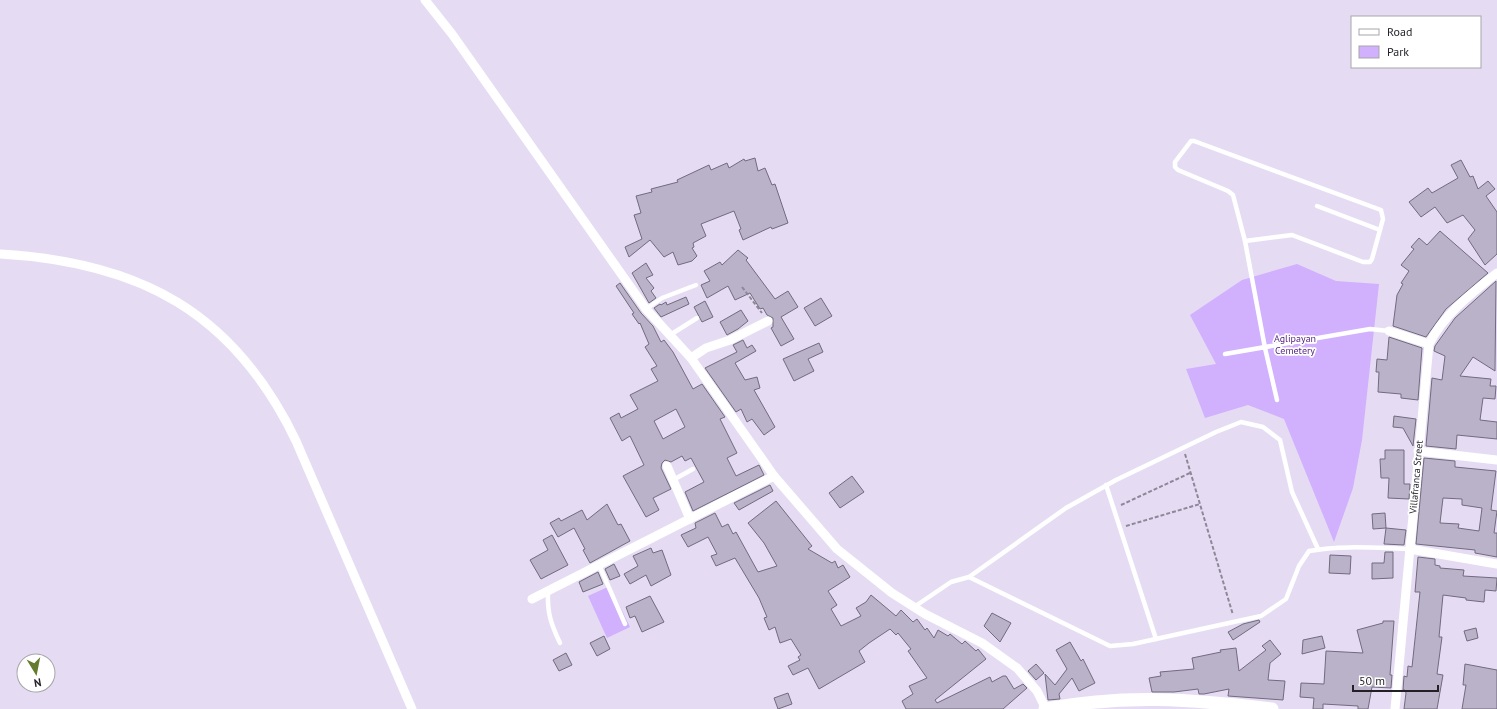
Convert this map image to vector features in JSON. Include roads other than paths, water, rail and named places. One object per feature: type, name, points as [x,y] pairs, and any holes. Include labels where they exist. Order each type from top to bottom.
[{"type":"street","points":[[425,0],[452,34],[646,309],[691,358],[774,476],[837,549],[892,593],[914,608],[982,643],[1017,668],[1037,691],[1046,709],[1180,699],[1272,709]]},
{"type":"street","points":[[0,254],[66,261],[105,270],[138,281],[171,298],[198,316],[223,337],[246,362],[279,408],[296,441],[412,709]]},
{"type":"street","name":"Villafranca Street","points":[[1395,709],[1429,344],[1436,330],[1455,308],[1497,273]]},
{"type":"street","points":[[691,358],[706,348],[730,340],[768,321]]},
{"type":"street","points":[[1389,331],[1429,344]]},
{"type":"street","points":[[1418,451],[1497,460]]},
{"type":"street","points":[[667,466],[690,519]]},
{"type":"street","points":[[532,599],[774,476]]},
{"type":"street","points":[[1410,549],[1497,564]]},
{"type":"lane","points":[[1245,241],[1292,235],[1363,262],[1370,262],[1383,219],[1381,210],[1199,143],[1191,141],[1175,162],[1175,167],[1233,195],[1245,241],[1265,348],[1278,400]]},
{"type":"lane","points":[[1317,206],[1380,230]]},
{"type":"lane","points":[[646,309],[662,298],[696,285]]},
{"type":"lane","points":[[670,335],[697,318]]},
{"type":"lane","points":[[1225,354],[1370,329],[1389,331]]},
{"type":"lane","points":[[914,608],[951,582],[969,577],[1066,508],[1106,485],[1241,422],[1263,427],[1280,440],[1292,492],[1318,549]]},
{"type":"lane","points":[[673,480],[692,469]]},
{"type":"lane","points":[[1106,485],[1156,639]]},
{"type":"lane","points":[[969,577],[1110,646],[1156,639],[1261,616],[1286,599],[1299,566],[1309,551],[1354,547],[1410,549]]},
{"type":"lane","points":[[599,565],[625,624]]},
{"type":"lane","points":[[548,591],[547,608],[550,622],[560,644]]},
{"type":"park label","name":"Aglipayan Cemetery","points":[[1295,344]]}]
